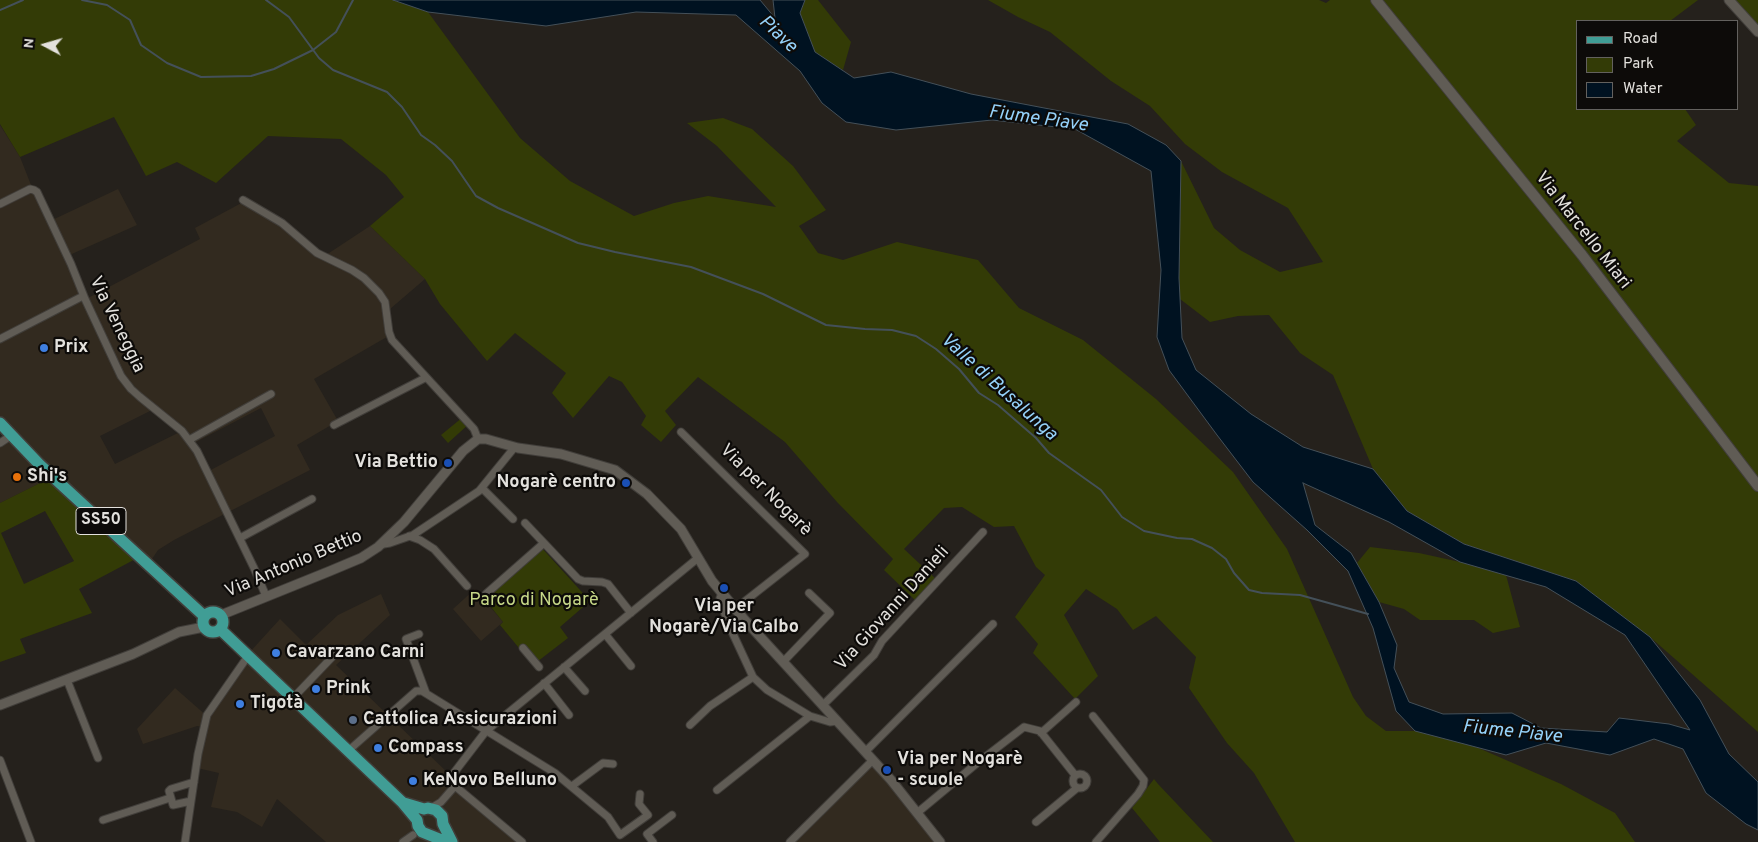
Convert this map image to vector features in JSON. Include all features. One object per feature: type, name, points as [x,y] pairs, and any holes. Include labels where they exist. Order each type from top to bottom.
[{"type":"main road","name":"Via Marcello Miari","points":[[1376,0],[1582,255],[1758,486]]},
{"type":"main road","name":"SS50","points":[[0,423],[39,464],[204,621]]},
{"type":"main road","points":[[212,611],[221,615],[223,622],[220,629],[211,632],[204,621],[212,611]]},
{"type":"main road","points":[[220,629],[402,802],[417,820],[422,832],[447,842]]},
{"type":"main road","points":[[402,802],[436,811],[452,842]]},
{"type":"main road","points":[[417,820],[418,815],[436,811]]},
{"type":"main road","points":[[430,834],[439,831],[436,811]]},
{"type":"street","points":[[1729,0],[1758,32]]},
{"type":"street","name":"Via Veneggia","points":[[0,204],[30,189],[37,192],[122,376],[131,389],[175,424],[189,440],[204,464],[266,596]]},
{"type":"street","points":[[243,200],[282,223],[317,253],[364,278],[379,293],[385,302],[389,332],[394,343],[474,429],[480,439],[514,448],[561,454],[618,472],[647,494],[681,529],[712,581],[735,609],[891,780],[940,842]]},
{"type":"street","points":[[0,339],[84,296]]},
{"type":"street","points":[[334,424],[425,378]]},
{"type":"street","points":[[189,440],[271,394]]},
{"type":"street","name":"Via per Nogarè","points":[[681,432],[805,554],[735,609]]},
{"type":"street","points":[[0,443],[12,435]]},
{"type":"street","name":"Via Antonio Bettio","points":[[221,615],[361,558],[382,543],[404,522],[463,451],[480,439]]},
{"type":"street","points":[[382,543],[390,543],[409,536],[482,488],[514,448]]},
{"type":"street","points":[[482,488],[513,519]]},
{"type":"street","points":[[240,538],[312,499]]},
{"type":"street","points":[[526,523],[578,579],[608,584],[631,613]]},
{"type":"street","name":"Via Giovanni Danieli","points":[[823,705],[874,655],[882,641],[983,532]]},
{"type":"street","points":[[409,536],[434,548],[467,586]]},
{"type":"street","points":[[486,594],[544,543]]},
{"type":"street","points":[[522,842],[455,786],[450,781],[450,778],[486,731],[698,558]]},
{"type":"street","points":[[722,593],[720,598],[727,621],[753,677],[767,690],[810,716],[830,722],[838,721]]},
{"type":"street","points":[[783,662],[830,613],[809,593]]},
{"type":"street","points":[[0,705],[133,654],[204,621]]},
{"type":"street","points":[[865,752],[993,624]]},
{"type":"street","points":[[419,634],[406,639],[426,693]]},
{"type":"street","points":[[605,634],[631,666]]},
{"type":"street","points":[[523,648],[539,667]]},
{"type":"street","points":[[293,698],[337,652]]},
{"type":"street","points":[[185,842],[198,754],[207,715],[248,656]]},
{"type":"street","points":[[564,667],[585,691]]},
{"type":"street","points":[[690,725],[710,706],[753,677]]},
{"type":"street","points":[[67,680],[98,758]]},
{"type":"street","points":[[544,683],[570,715]]},
{"type":"street","points":[[348,751],[416,691],[426,693],[555,773],[608,817],[620,835],[648,816],[638,804],[640,794]]},
{"type":"street","points":[[1042,733],[1076,702]]},
{"type":"street","points":[[717,790],[810,716]]},
{"type":"street","points":[[1093,716],[1144,780],[1138,794],[1096,842]]},
{"type":"street","points":[[918,813],[976,764],[1024,727],[1040,731],[1075,775]]},
{"type":"street","points":[[0,760],[31,842]]},
{"type":"street","points":[[790,842],[873,760]]},
{"type":"street","points":[[572,786],[603,763],[613,764]]},
{"type":"street","points":[[1036,822],[1077,788],[1085,787],[1088,780],[1083,774],[1075,775]]},
{"type":"street","points":[[1075,775],[1073,782],[1077,788]]},
{"type":"street","points":[[191,801],[174,805],[170,798],[170,789],[194,782]]},
{"type":"street","points":[[436,811],[455,786]]},
{"type":"street","points":[[103,820],[170,798]]},
{"type":"street","points":[[653,842],[647,834],[672,815]]},
{"type":"street","points":[[403,842],[413,835]]},
{"type":"shaded area","points":[[0,125],[20,157],[48,222],[118,189],[137,225],[65,257],[88,298],[200,239],[195,228],[247,200],[315,250],[326,255],[370,226],[425,279],[390,309],[392,334],[314,379],[338,421],[297,445],[310,470],[174,540],[158,550],[150,562],[56,475],[0,503],[0,440],[10,434],[0,423]],"holes":[[[158,407],[184,430],[115,464],[100,436]],[[261,408],[275,436],[207,472],[194,443]]]},
{"type":"shaded area","points":[[475,589],[503,622],[481,641],[453,609]]},
{"type":"shaded area","points":[[381,594],[390,615],[336,665],[448,773],[444,779],[519,842],[326,842],[277,799],[262,827],[237,812],[211,807],[219,773],[197,768],[206,727],[197,726],[143,744],[137,729],[175,688],[208,717],[249,653],[280,619],[306,645],[338,615]]},
{"type":"shaded area","points":[[874,758],[942,842],[791,842]]},
{"type":"green space","points":[[0,0],[393,0],[428,12],[520,138],[570,181],[634,216],[674,203],[708,196],[776,207],[717,146],[687,123],[723,118],[752,129],[793,166],[826,210],[799,226],[818,253],[843,260],[897,242],[978,260],[1019,308],[1083,340],[1156,399],[1233,472],[1287,549],[1353,697],[1366,716],[1386,731],[1415,731],[1467,743],[1561,784],[1615,813],[1635,842],[1295,842],[1254,773],[1227,743],[1189,688],[1196,657],[1156,616],[1133,630],[1117,609],[1086,589],[1064,615],[1098,676],[1075,699],[1033,653],[1038,644],[1015,617],[1045,575],[1036,567],[1014,526],[994,527],[962,507],[944,508],[904,549],[936,579],[916,601],[884,570],[893,559],[837,502],[785,442],[698,377],[665,411],[676,425],[661,442],[641,425],[646,416],[622,382],[609,376],[573,418],[552,393],[566,373],[515,333],[487,361],[440,304],[425,279],[370,226],[404,197],[386,175],[341,139],[268,136],[216,183],[177,162],[146,176],[114,117],[20,157],[0,124]]},
{"type":"green space","points":[[805,0],[818,0],[851,42],[843,70],[815,53],[800,13]]},
{"type":"green space","points":[[988,0],[1319,0],[1326,3],[1330,0],[1698,0],[1671,20],[1576,20],[1576,110],[1686,110],[1696,125],[1677,141],[1729,183],[1758,186],[1758,732],[1650,637],[1576,581],[1464,544],[1407,511],[1373,469],[1333,375],[1300,353],[1269,315],[1238,316],[1210,322],[1180,299],[1181,161],[1214,228],[1240,250],[1280,272],[1323,262],[1288,208],[1222,172],[1185,144],[1150,106],[1111,81],[1050,32]]},
{"type":"green space","points":[[1726,0],[1758,0],[1758,36]]},
{"type":"green space","points":[[463,417],[470,423],[448,443],[441,435]]},
{"type":"green space","points":[[56,475],[143,555],[79,589],[92,613],[20,639],[26,653],[0,662],[0,503]],"holes":[[[45,511],[74,561],[24,584],[1,533]]]},
{"type":"green space","name":"Parco di Nogarè","points":[[540,546],[590,601],[560,627],[568,638],[533,665],[500,625],[503,622],[483,597]]},
{"type":"green space","points":[[1370,547],[1419,553],[1506,575],[1520,627],[1493,633],[1474,620],[1420,620],[1404,609],[1379,602],[1357,563]]},
{"type":"green space","points":[[1154,779],[1213,842],[1160,842],[1132,808]]},
{"type":"water","points":[[393,0],[760,0],[775,18],[773,0],[805,0],[800,13],[815,52],[854,78],[891,72],[971,94],[1128,124],[1166,145],[1181,161],[1179,278],[1182,338],[1196,370],[1251,414],[1303,447],[1373,469],[1407,511],[1464,544],[1576,581],[1650,637],[1700,700],[1729,754],[1758,782],[1758,830],[1746,824],[1706,793],[1683,749],[1654,739],[1610,755],[1546,743],[1506,755],[1415,731],[1396,711],[1373,628],[1348,571],[1307,530],[1253,482],[1169,370],[1157,337],[1161,270],[1151,171],[1075,129],[992,120],[896,130],[846,122],[822,103],[800,71],[736,15],[636,12],[546,26],[428,12]],"holes":[[[1303,483],[1389,522],[1460,562],[1546,587],[1625,635],[1690,730],[1669,724],[1619,718],[1607,732],[1541,728],[1512,713],[1443,714],[1409,702],[1394,668],[1397,645],[1379,602],[1351,553],[1315,525]]]},
{"type":"waterway","points":[[0,10],[23,0]]},
{"type":"waterway","points":[[82,0],[107,5],[130,20],[141,45],[167,63],[201,77],[251,76],[274,69],[313,50],[336,32],[353,0]]},
{"type":"waterway","name":"Valle di Busalunga","points":[[266,0],[289,17],[319,58],[333,70],[387,92],[402,107],[421,135],[452,161],[476,196],[498,208],[578,243],[691,267],[763,294],[826,325],[892,330],[916,336],[936,349],[959,369],[979,393],[998,405],[1036,438],[1049,453],[1101,490],[1122,517],[1144,531],[1192,539],[1212,548],[1226,559],[1234,573],[1249,590],[1262,593],[1300,595],[1368,614]]},
{"type":"place","name":"Prix","points":[[44,348]]},
{"type":"place","name":"Via Bettio","points":[[448,463]]},
{"type":"place","name":"Shi's","points":[[17,477]]},
{"type":"place","name":"Nogarè centro","points":[[626,483]]},
{"type":"place","name":"Via per Nogarè/Via Calbo","points":[[724,588]]},
{"type":"place","name":"Cavarzano Carni","points":[[276,653]]},
{"type":"place","name":"Prink","points":[[316,689]]},
{"type":"place","name":"Tigotà","points":[[240,704]]},
{"type":"place","name":"Cattolica Assicurazioni","points":[[353,720]]},
{"type":"place","name":"Compass","points":[[378,748]]},
{"type":"place","name":"Via per Nogarè - scuole","points":[[887,770]]},
{"type":"place","name":"KeNovo Belluno","points":[[413,781]]},
{"type":"water label","name":"Piave","points":[[777,35]]},
{"type":"water label","name":"Fiume Piave","points":[[1038,120]]},
{"type":"water label","name":"Fiume Piave","points":[[1512,733]]}]
